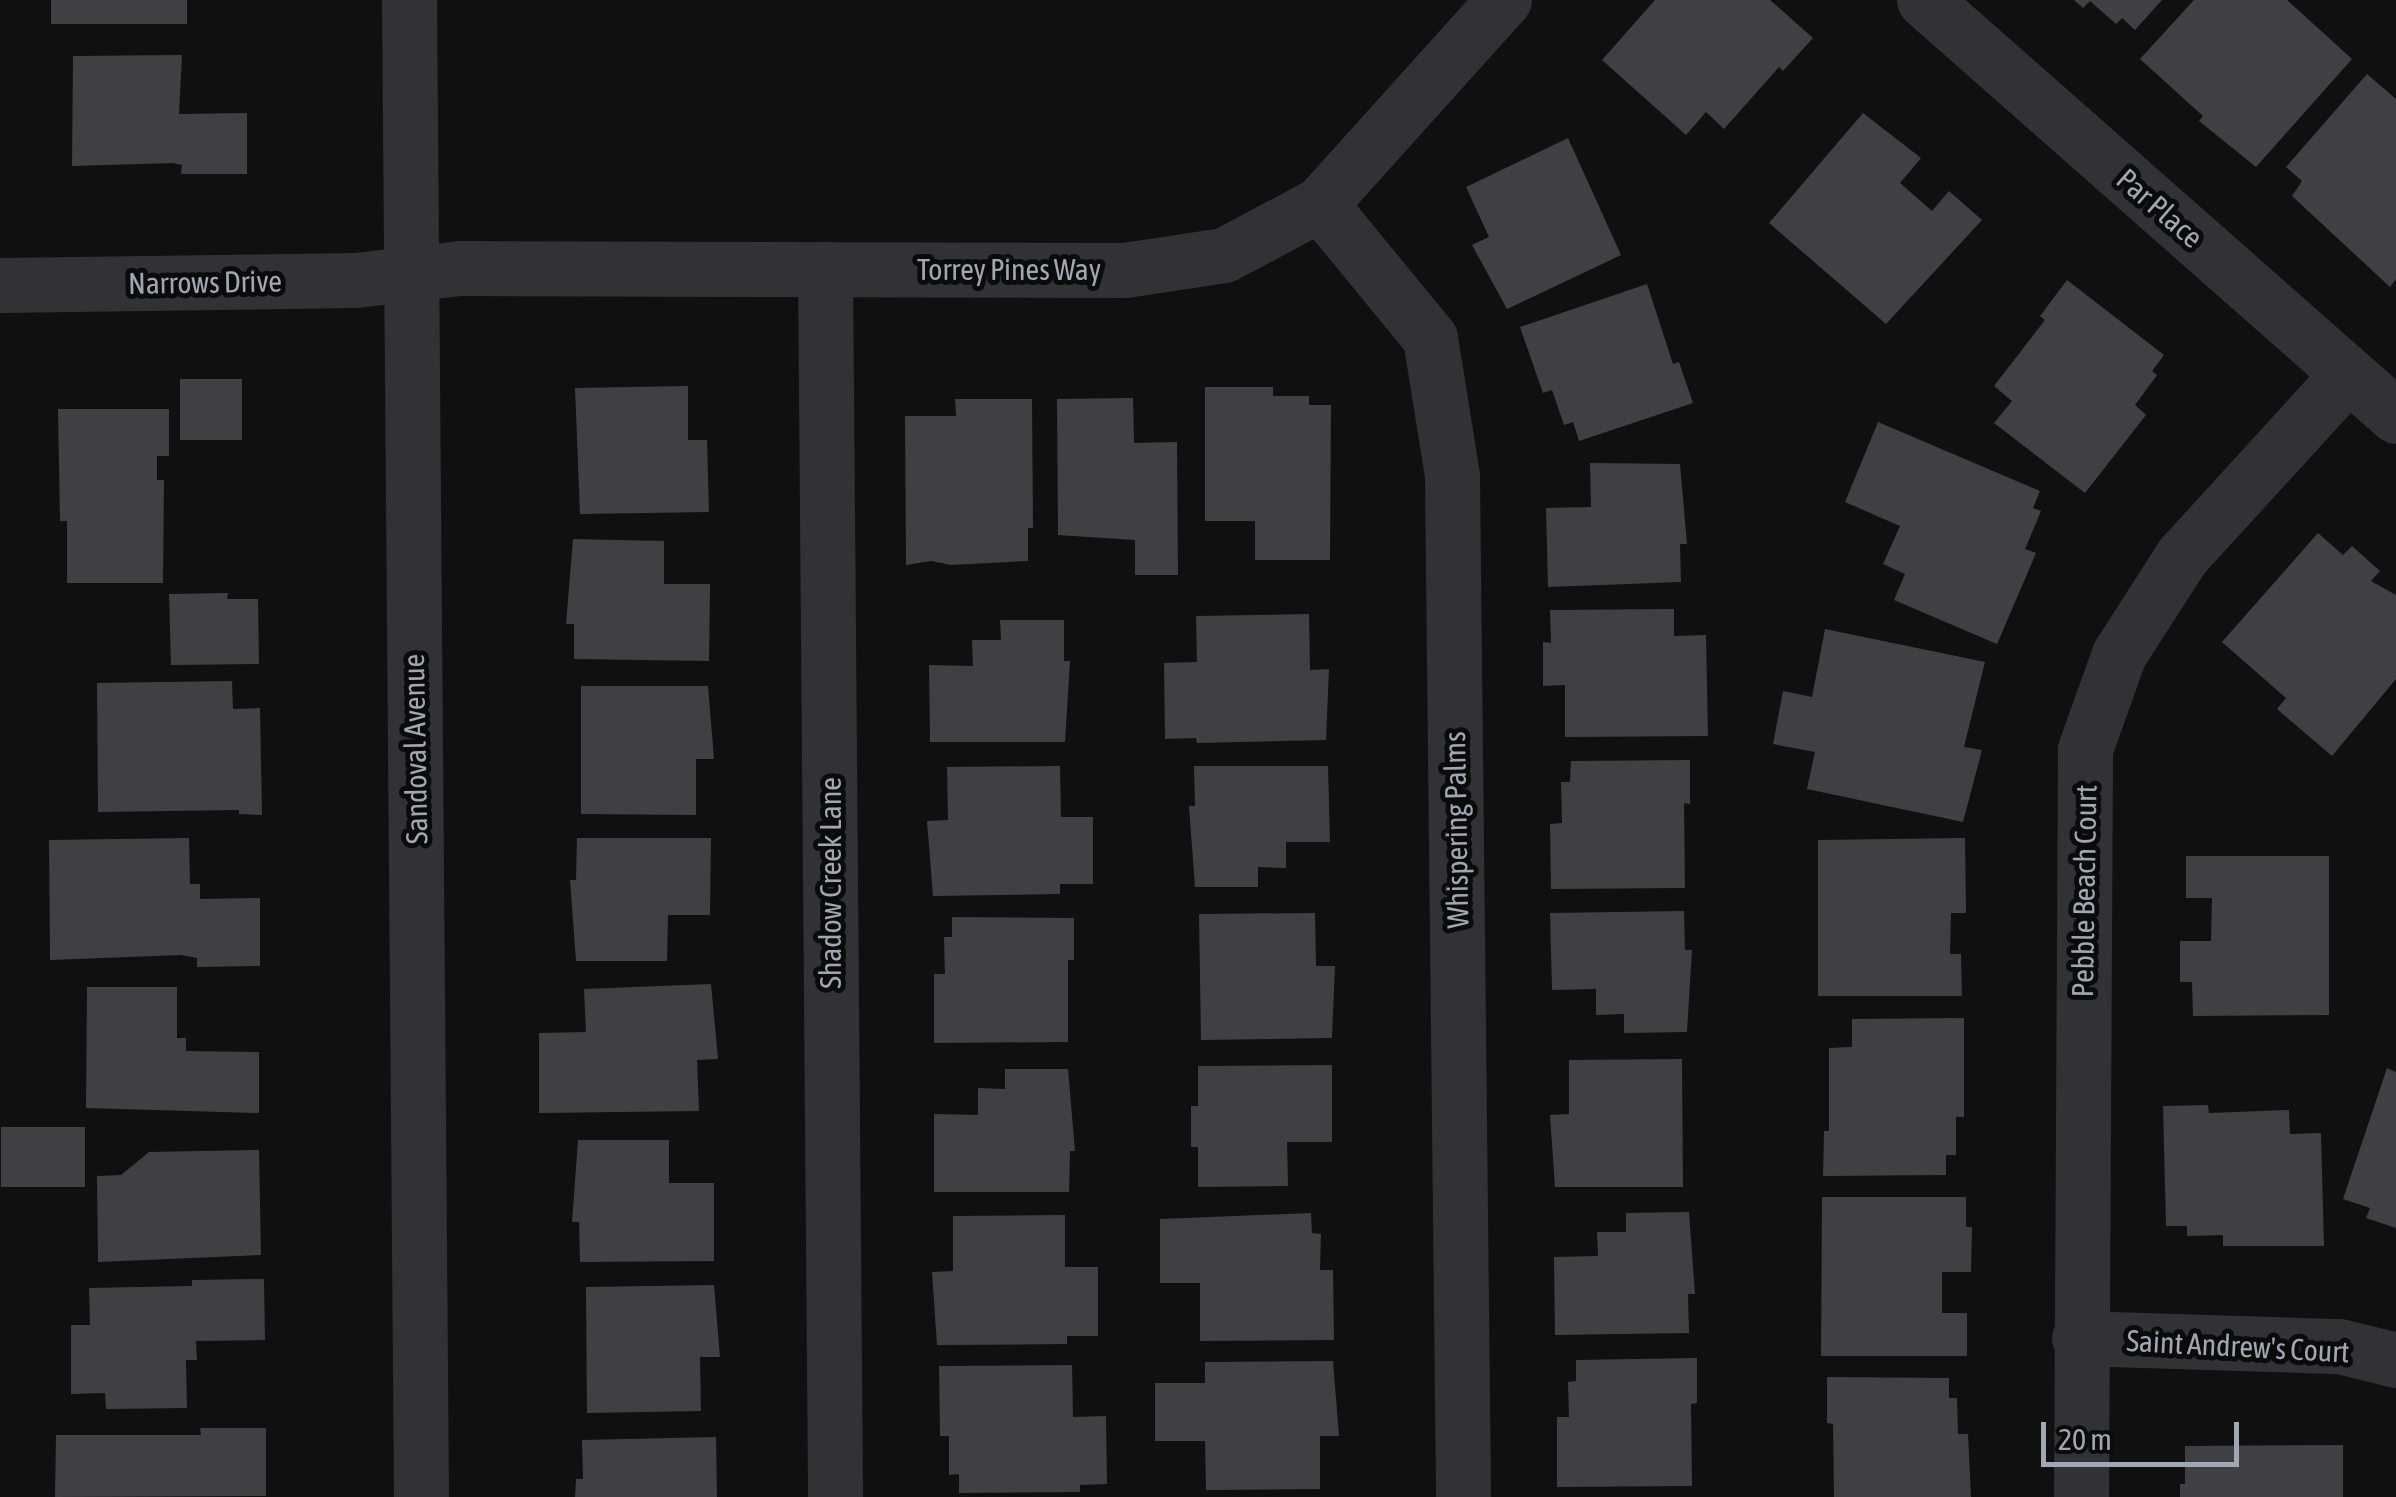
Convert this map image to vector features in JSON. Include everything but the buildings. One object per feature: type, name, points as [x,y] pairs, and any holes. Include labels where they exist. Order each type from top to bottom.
[{"type":"street","name":"Sandoval Avenue","points":[[409,0],[421,1497]]},
{"type":"street","name":"Torrey Pines Way","points":[[410,272],[460,268],[1126,270],[1224,255],[1320,204],[1504,0]]},
{"type":"street","name":"Par Place","points":[[1924,0],[2396,416]]},
{"type":"street","name":"Whispering Palms","points":[[1320,204],[1430,338],[1452,475],[1463,1497]]},
{"type":"street","name":"Shadow Creek Lane","points":[[824,269],[835,1497]]},
{"type":"street","name":"Narrows Drive","points":[[0,285],[355,280],[410,272]]},
{"type":"street","name":"Pebble Beach Court","points":[[2082,1497],[2079,1338],[2085,749],[2119,654],[2182,556],[2348,374]]},
{"type":"street","name":"Saint Andrew's Court","points":[[2079,1338],[2339,1346],[2396,1360]]}]
